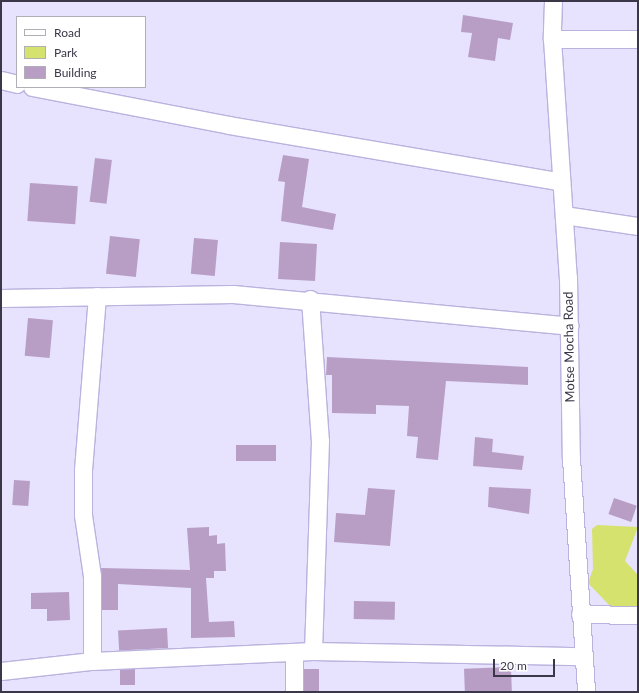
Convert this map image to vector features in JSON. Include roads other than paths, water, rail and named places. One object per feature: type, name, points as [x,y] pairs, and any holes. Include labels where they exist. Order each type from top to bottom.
[{"type":"street","name":"Motse Mocha Road","points":[[553,1],[552,39],[564,216],[581,656],[586,692]]},
{"type":"street","points":[[552,39],[638,40]]},
{"type":"street","points":[[1,80],[16,84]]},
{"type":"street","points":[[37,88],[229,125],[561,182]]},
{"type":"street","points":[[564,216],[638,226]]},
{"type":"street","points":[[1,298],[233,294],[310,299],[569,326]]},
{"type":"street","points":[[92,661],[92,576],[83,514],[83,470],[97,296]]},
{"type":"street","points":[[310,299],[320,441],[313,651]]},
{"type":"street","points":[[580,614],[638,615]]},
{"type":"street","points":[[1,670],[92,661],[313,651],[581,656]]},
{"type":"street","points":[[294,653],[294,692]]}]
